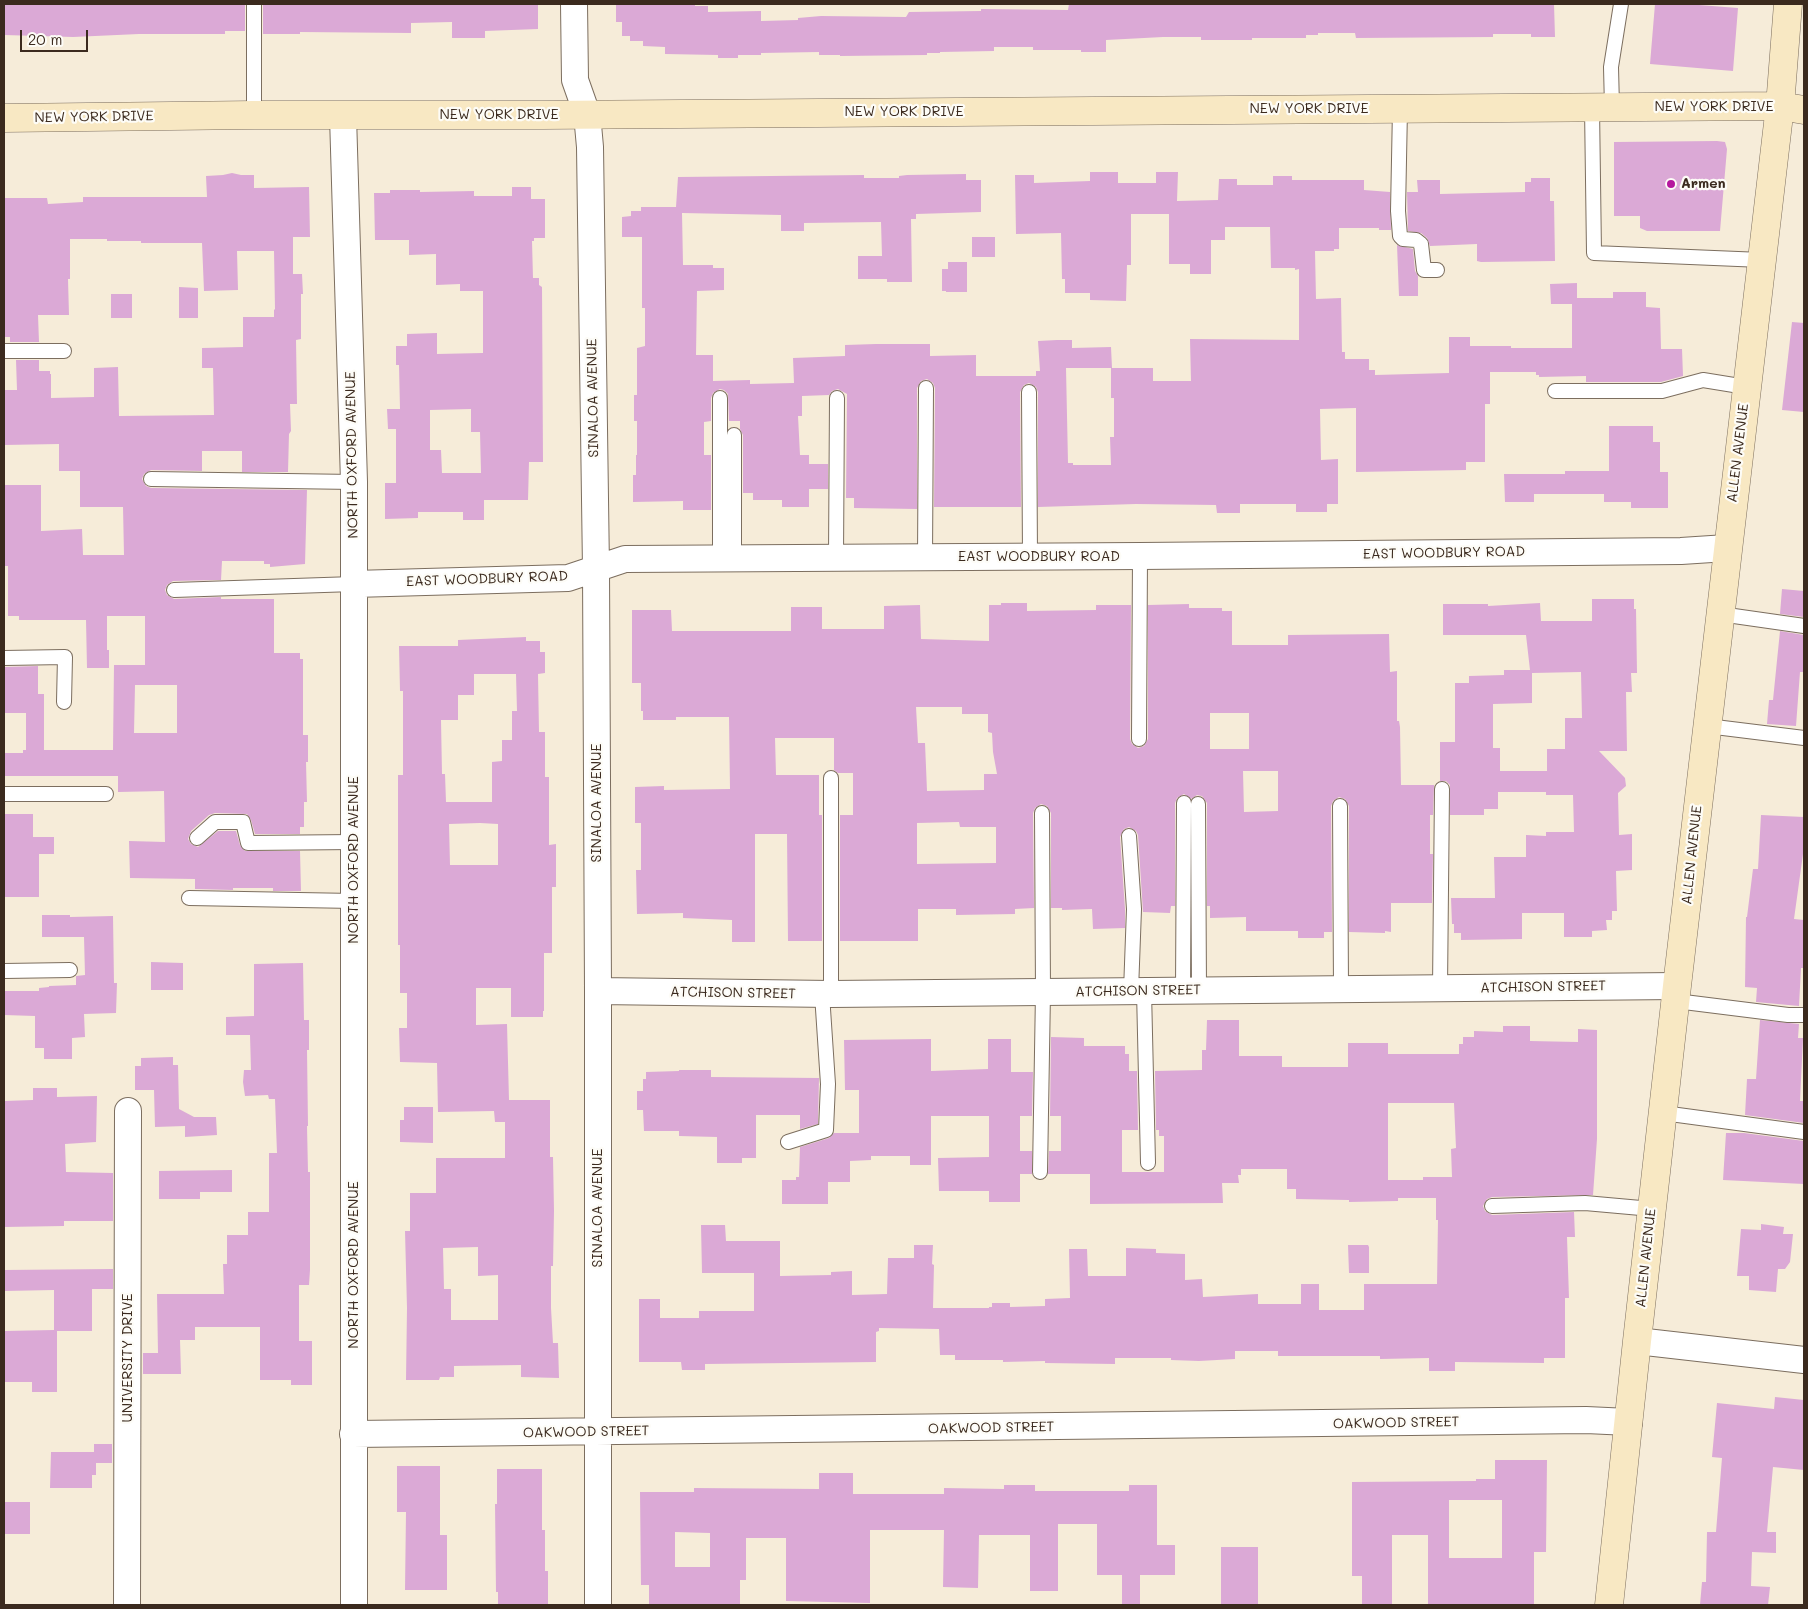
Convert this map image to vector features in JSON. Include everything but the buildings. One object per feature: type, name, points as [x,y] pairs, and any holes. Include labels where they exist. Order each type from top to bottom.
[{"type":"street","name":"SINALOA AVENUE","points":[[574,4],[575,80],[587,114],[590,147],[596,569],[598,1605]]},
{"type":"street","name":"ALLEN AVENUE","points":[[1610,1605],[1637,1341],[1746,387],[1762,260],[1792,108],[1788,4]]},
{"type":"street","name":"NEW YORK DRIVE","points":[[4,118],[1602,107],[1792,108]]},
{"type":"street","name":"NORTH OXFORD AVENUE","points":[[343,116],[354,482],[354,1605]]},
{"type":"street","name":"EAST WOODBURY ROAD","points":[[354,584],[568,578],[625,559],[1681,551],[1727,548]]},
{"type":"street","name":"ATCHISON STREET","points":[[598,991],[827,994],[1440,988],[1676,994]]},
{"type":"street","name":"UNIVERSITY DRIVE","points":[[127,1605],[128,1111]]},
{"type":"street","points":[[1637,1341],[1804,1360]]},
{"type":"street","name":"OAKWOOD STREET","points":[[353,1434],[1586,1420],[1629,1422]]},
{"type":"lane","points":[[254,4],[254,115]]},
{"type":"lane","points":[[1621,4],[1602,107],[1594,253],[1762,260]]},
{"type":"lane","points":[[1400,109],[1398,211],[1400,236],[1404,239],[1416,240],[1421,244],[1424,270],[1437,270]]},
{"type":"lane","points":[[4,351],[64,351]]},
{"type":"lane","points":[[1555,391],[1662,391],[1703,380],[1746,387]]},
{"type":"lane","points":[[925,558],[926,388]]},
{"type":"lane","points":[[1029,392],[1030,557]]},
{"type":"lane","points":[[720,398],[727,558]]},
{"type":"lane","points":[[836,557],[837,398]]},
{"type":"lane","points":[[727,558],[734,435]]},
{"type":"lane","points":[[151,479],[354,482]]},
{"type":"lane","points":[[1139,739],[1140,556]]},
{"type":"lane","points":[[174,590],[354,584]]},
{"type":"lane","points":[[1720,614],[1804,626]]},
{"type":"lane","points":[[4,658],[65,657],[64,702]]},
{"type":"lane","points":[[1707,726],[1804,738]]},
{"type":"lane","points":[[788,1142],[826,1130],[830,778]]},
{"type":"lane","points":[[1440,988],[1442,788]]},
{"type":"lane","points":[[4,794],[106,794]]},
{"type":"lane","points":[[1191,804],[1191,990]]},
{"type":"lane","points":[[1340,806],[1341,989]]},
{"type":"lane","points":[[1040,1172],[1043,992],[1042,813]]},
{"type":"lane","points":[[197,838],[215,822],[243,822],[248,843],[354,842]]},
{"type":"lane","points":[[1129,836],[1148,1163]]},
{"type":"lane","points":[[189,898],[354,901]]},
{"type":"lane","points":[[4,972],[70,970]]},
{"type":"lane","points":[[1676,994],[1788,1015],[1804,1015]]},
{"type":"lane","points":[[1663,1113],[1804,1132]]},
{"type":"lane","points":[[1492,1206],[1585,1203],[1652,1209]]},
{"type":"place","name":"Armen","points":[[1671,184]]}]
